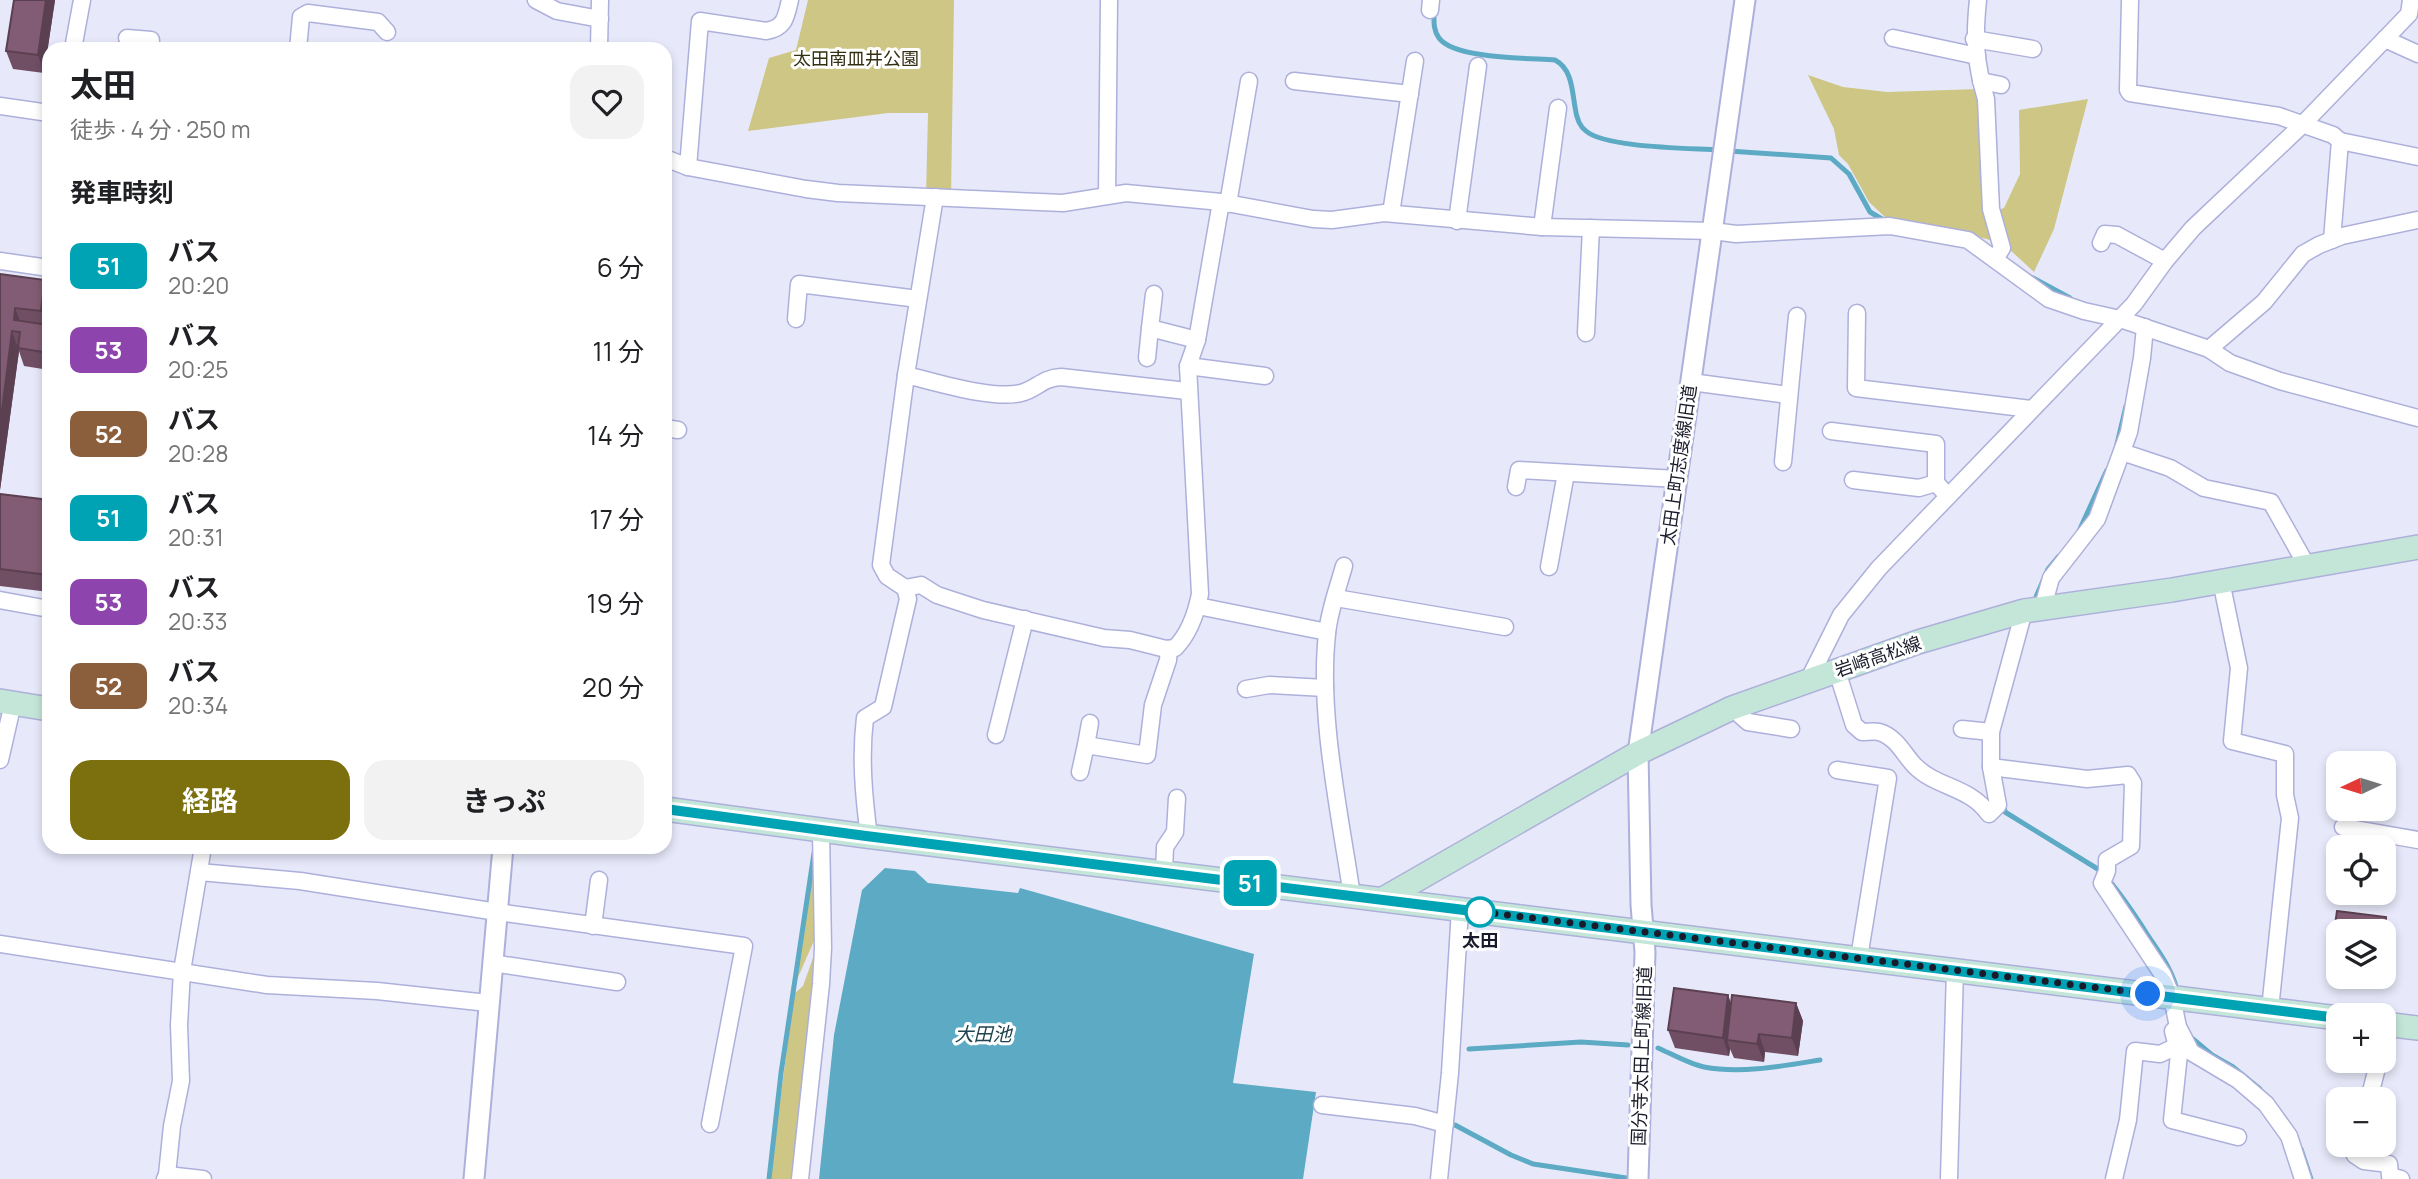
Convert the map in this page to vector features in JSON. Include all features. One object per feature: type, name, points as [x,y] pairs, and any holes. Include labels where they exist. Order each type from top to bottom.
[{"type":"main road","name":"岩崎高松線","points":[[1383,899],[1638,753],[1732,708],[1918,642],[2033,610],[2418,547]]},
{"type":"main road","points":[[6,702],[42,708]]},
{"type":"main road","points":[[672,810],[869,837],[2326,1016]]},
{"type":"main road","points":[[2396,1029],[2418,1028]]},
{"type":"street","points":[[74,42],[82,0]]},
{"type":"street","points":[[299,42],[302,0]]},
{"type":"street","points":[[536,0],[557,11],[600,19]]},
{"type":"street","points":[[598,42],[600,0]]},
{"type":"street","points":[[688,167],[700,21],[776,29],[785,22],[790,0]]},
{"type":"street","points":[[1107,195],[1109,0]]},
{"type":"street","name":"太田上町志度線旧道","points":[[1642,932],[1638,753],[1745,0]]},
{"type":"street","points":[[1978,0],[1974,39],[1986,99],[1992,209],[1998,253]]},
{"type":"street","points":[[2130,0],[2130,93],[2279,117],[2333,135],[2340,141],[2418,157]]},
{"type":"street","points":[[1808,681],[1841,615],[1879,568],[2134,304],[2193,228],[2302,125],[2409,14],[2411,0]]},
{"type":"street","points":[[301,17],[308,13],[378,22],[387,32]]},
{"type":"street","points":[[127,38],[151,42]]},
{"type":"street","points":[[1893,38],[1977,56]]},
{"type":"street","points":[[2385,38],[2418,54]]},
{"type":"street","points":[[1974,39],[2034,49]]},
{"type":"street","points":[[1391,213],[1415,61]]},
{"type":"street","points":[[1457,221],[1478,66]]},
{"type":"street","points":[[905,588],[921,585],[937,595],[983,610],[1104,638],[1130,640],[1169,649],[1175,649],[1181,642],[1191,625],[1199,594],[1188,366],[1196,340],[1249,81]]},
{"type":"street","points":[[1294,81],[1409,94]]},
{"type":"street","points":[[1981,81],[2001,85]]},
{"type":"street","points":[[0,106],[42,112]]},
{"type":"street","points":[[1542,227],[1558,108]]},
{"type":"street","points":[[2332,240],[2340,141]]},
{"type":"street","points":[[672,161],[688,167],[827,192],[1063,203],[1126,193],[1225,203],[1313,219],[1332,220],[1391,213],[1542,227],[1713,231],[1736,234],[1889,226],[1968,240],[1998,253],[2049,299],[2209,349],[2230,363],[2267,376],[2418,418]]},
{"type":"street","points":[[869,837],[864,798],[863,735],[865,718],[883,707],[908,599],[905,588],[887,576],[881,565],[906,375],[935,197]]},
{"type":"street","points":[[2209,349],[2263,302],[2303,254],[2332,240],[2417,220]]},
{"type":"street","points":[[1586,333],[1591,228]]},
{"type":"street","points":[[2101,243],[2105,234],[2117,235],[2165,261]]},
{"type":"street","points":[[0,261],[42,267]]},
{"type":"street","points":[[796,320],[799,284],[918,299]]},
{"type":"street","points":[[1147,358],[1154,294]]},
{"type":"street","points":[[1857,313],[1856,388],[2031,409]]},
{"type":"street","points":[[1783,462],[1797,316]]},
{"type":"street","points":[[1837,671],[1854,725],[1863,732],[1879,732],[1890,739],[1902,748],[1916,766],[1971,795],[1989,814],[1998,805],[1991,767],[1991,732],[2033,610],[2051,578],[2097,519],[2129,432],[2145,327]]},
{"type":"street","points":[[1150,328],[1196,340]]},
{"type":"street","points":[[1188,366],[1265,376]]},
{"type":"street","points":[[906,375],[980,393],[1019,394],[1048,378],[1061,377],[1188,391]]},
{"type":"street","points":[[1691,382],[1788,396]]},
{"type":"street","points":[[1831,431],[1937,444],[1936,483],[1948,496]]},
{"type":"street","points":[[2122,452],[2170,468],[2204,488],[2271,502],[2306,566]]},
{"type":"street","points":[[1516,487],[1519,470],[1677,479]]},
{"type":"street","points":[[1549,567],[1566,473]]},
{"type":"street","points":[[1853,480],[1919,488],[1936,483]]},
{"type":"street","points":[[1344,566],[1327,632],[1325,688],[1334,776],[1352,895]]},
{"type":"street","points":[[2221,581],[2239,668],[2232,741],[2285,754],[2285,795],[2290,818],[2270,1009]]},
{"type":"street","points":[[1336,598],[1505,627]]},
{"type":"street","points":[[0,600],[42,608]]},
{"type":"street","points":[[1198,606],[1327,632]]},
{"type":"street","points":[[996,735],[1025,619]]},
{"type":"street","points":[[1086,745],[1147,755],[1153,705],[1169,649]]},
{"type":"street","points":[[1245,689],[1269,685],[1325,688]]},
{"type":"street","points":[[0,760],[6,702]]},
{"type":"street","points":[[1732,708],[1748,722],[1791,729]]},
{"type":"street","points":[[1080,772],[1090,723]]},
{"type":"street","points":[[1962,729],[1991,732]]},
{"type":"street","points":[[1991,767],[2087,779],[2128,775],[2133,783],[2131,846],[2107,860],[2102,883],[2175,997],[2178,1027],[2191,1052],[2238,1080],[2266,1104],[2289,1136],[2303,1179]]},
{"type":"street","points":[[1838,770],[1888,778],[1859,958]]},
{"type":"street","points":[[1164,873],[1166,846],[1175,832],[1177,798]]},
{"type":"street","points":[[2343,827],[2418,841]]},
{"type":"street","points":[[800,1179],[821,984],[821,830]]},
{"type":"street","points":[[203,854],[181,971],[178,1025],[181,1081],[166,1177],[204,1179]]},
{"type":"street","points":[[474,1179],[502,854]]},
{"type":"street","points":[[199,872],[300,881],[497,912],[744,946],[710,1124]]},
{"type":"street","points":[[593,926],[599,880]]},
{"type":"street","points":[[1438,1179],[1458,965],[1460,909]]},
{"type":"street","name":"国分寺太田上町線旧道","points":[[1638,1177],[1645,953],[1642,932]]},
{"type":"street","points":[[0,944],[267,985],[377,991],[488,1003]]},
{"type":"street","points":[[492,962],[617,982]]},
{"type":"street","points":[[1949,1179],[1955,970]]},
{"type":"street","points":[[2175,997],[2179,1054],[2172,1120],[2238,1137]]},
{"type":"street","points":[[2114,1179],[2128,1120],[2135,1051],[2160,1054],[2177,1046]]},
{"type":"street","points":[[1322,1105],[1415,1116],[1445,1124]]},
{"type":"street","points":[[2359,1157],[2364,1161],[2389,1164],[2390,1176],[2401,1179]]},
{"type":"green space","name":"太田南皿井公園","points":[[808,0],[954,0],[951,198],[926,196],[928,113],[888,113],[748,131],[769,58],[796,50]]},
{"type":"green space","points":[[1808,75],[1843,87],[1887,92],[1979,89],[1990,213],[2004,208],[2020,174],[2019,110],[2088,99],[2054,229],[2034,272],[2008,248],[1987,239],[1886,218],[1869,202],[1848,164],[1839,155],[1834,129]]},
{"type":"green space","points":[[816,852],[817,934],[795,984]]},
{"type":"green space","points":[[818,944],[793,1179],[770,1179],[794,994],[803,986]]},
{"type":"water","name":"大田池","points":[[885,868],[915,871],[928,883],[1018,893],[1020,888],[1254,954],[1233,1083],[1316,1092],[1303,1179],[819,1179],[834,1035],[862,890]]},
{"type":"building","points":[[14,0],[46,0],[38,55],[6,51]]},
{"type":"building","points":[[0,274],[42,280],[41,311],[15,308],[14,320],[42,324],[42,352],[18,348],[20,332],[12,331],[0,426]]},
{"type":"building","points":[[0,494],[42,499],[42,574],[0,569]]},
{"type":"building","points":[[2337,911],[2386,917],[2386,919],[2336,919]]},
{"type":"building","points":[[1674,988],[1728,995],[1723,1038],[1668,1030]]},
{"type":"building","points":[[1732,995],[1796,1003],[1792,1038],[1759,1034],[1757,1044],[1727,1040]]},
{"type":"waterway","points":[[1434,12],[1436,32],[1447,45],[1475,54],[1555,60],[1561,64],[1570,81],[1580,123],[1596,137],[1629,144],[1719,150]]},
{"type":"waterway","points":[[1729,151],[1831,158],[1849,174],[1870,212],[1887,222]]},
{"type":"waterway","points":[[2033,278],[2070,298]]},
{"type":"waterway","points":[[2117,444],[2126,406]]},
{"type":"waterway","points":[[2079,531],[2107,470]]},
{"type":"waterway","points":[[2033,604],[2048,569],[2058,557]]},
{"type":"waterway","points":[[2004,805],[2005,812],[2101,871],[2126,902],[2161,955],[2173,977],[2178,994]]},
{"type":"waterway","points":[[769,1179],[781,1073],[814,853]]},
{"type":"waterway","points":[[2193,1039],[2260,1089]]},
{"type":"waterway","points":[[1469,1049],[1581,1042],[1628,1045]]},
{"type":"waterway","points":[[1658,1048],[1692,1064],[1718,1069],[1762,1068],[1820,1060]]},
{"type":"waterway","points":[[1455,1125],[1533,1164],[1633,1179]]},
{"type":"waterway","points":[[2301,1149],[2311,1179]]},
{"type":"bus line","name":"51","points":[[672,810],[2326,1016]]},
{"type":"place","name":"太田","points":[[1480,912]]},
{"type":"route","points":[[1480,912],[1475,911],[2148,994]]}]
